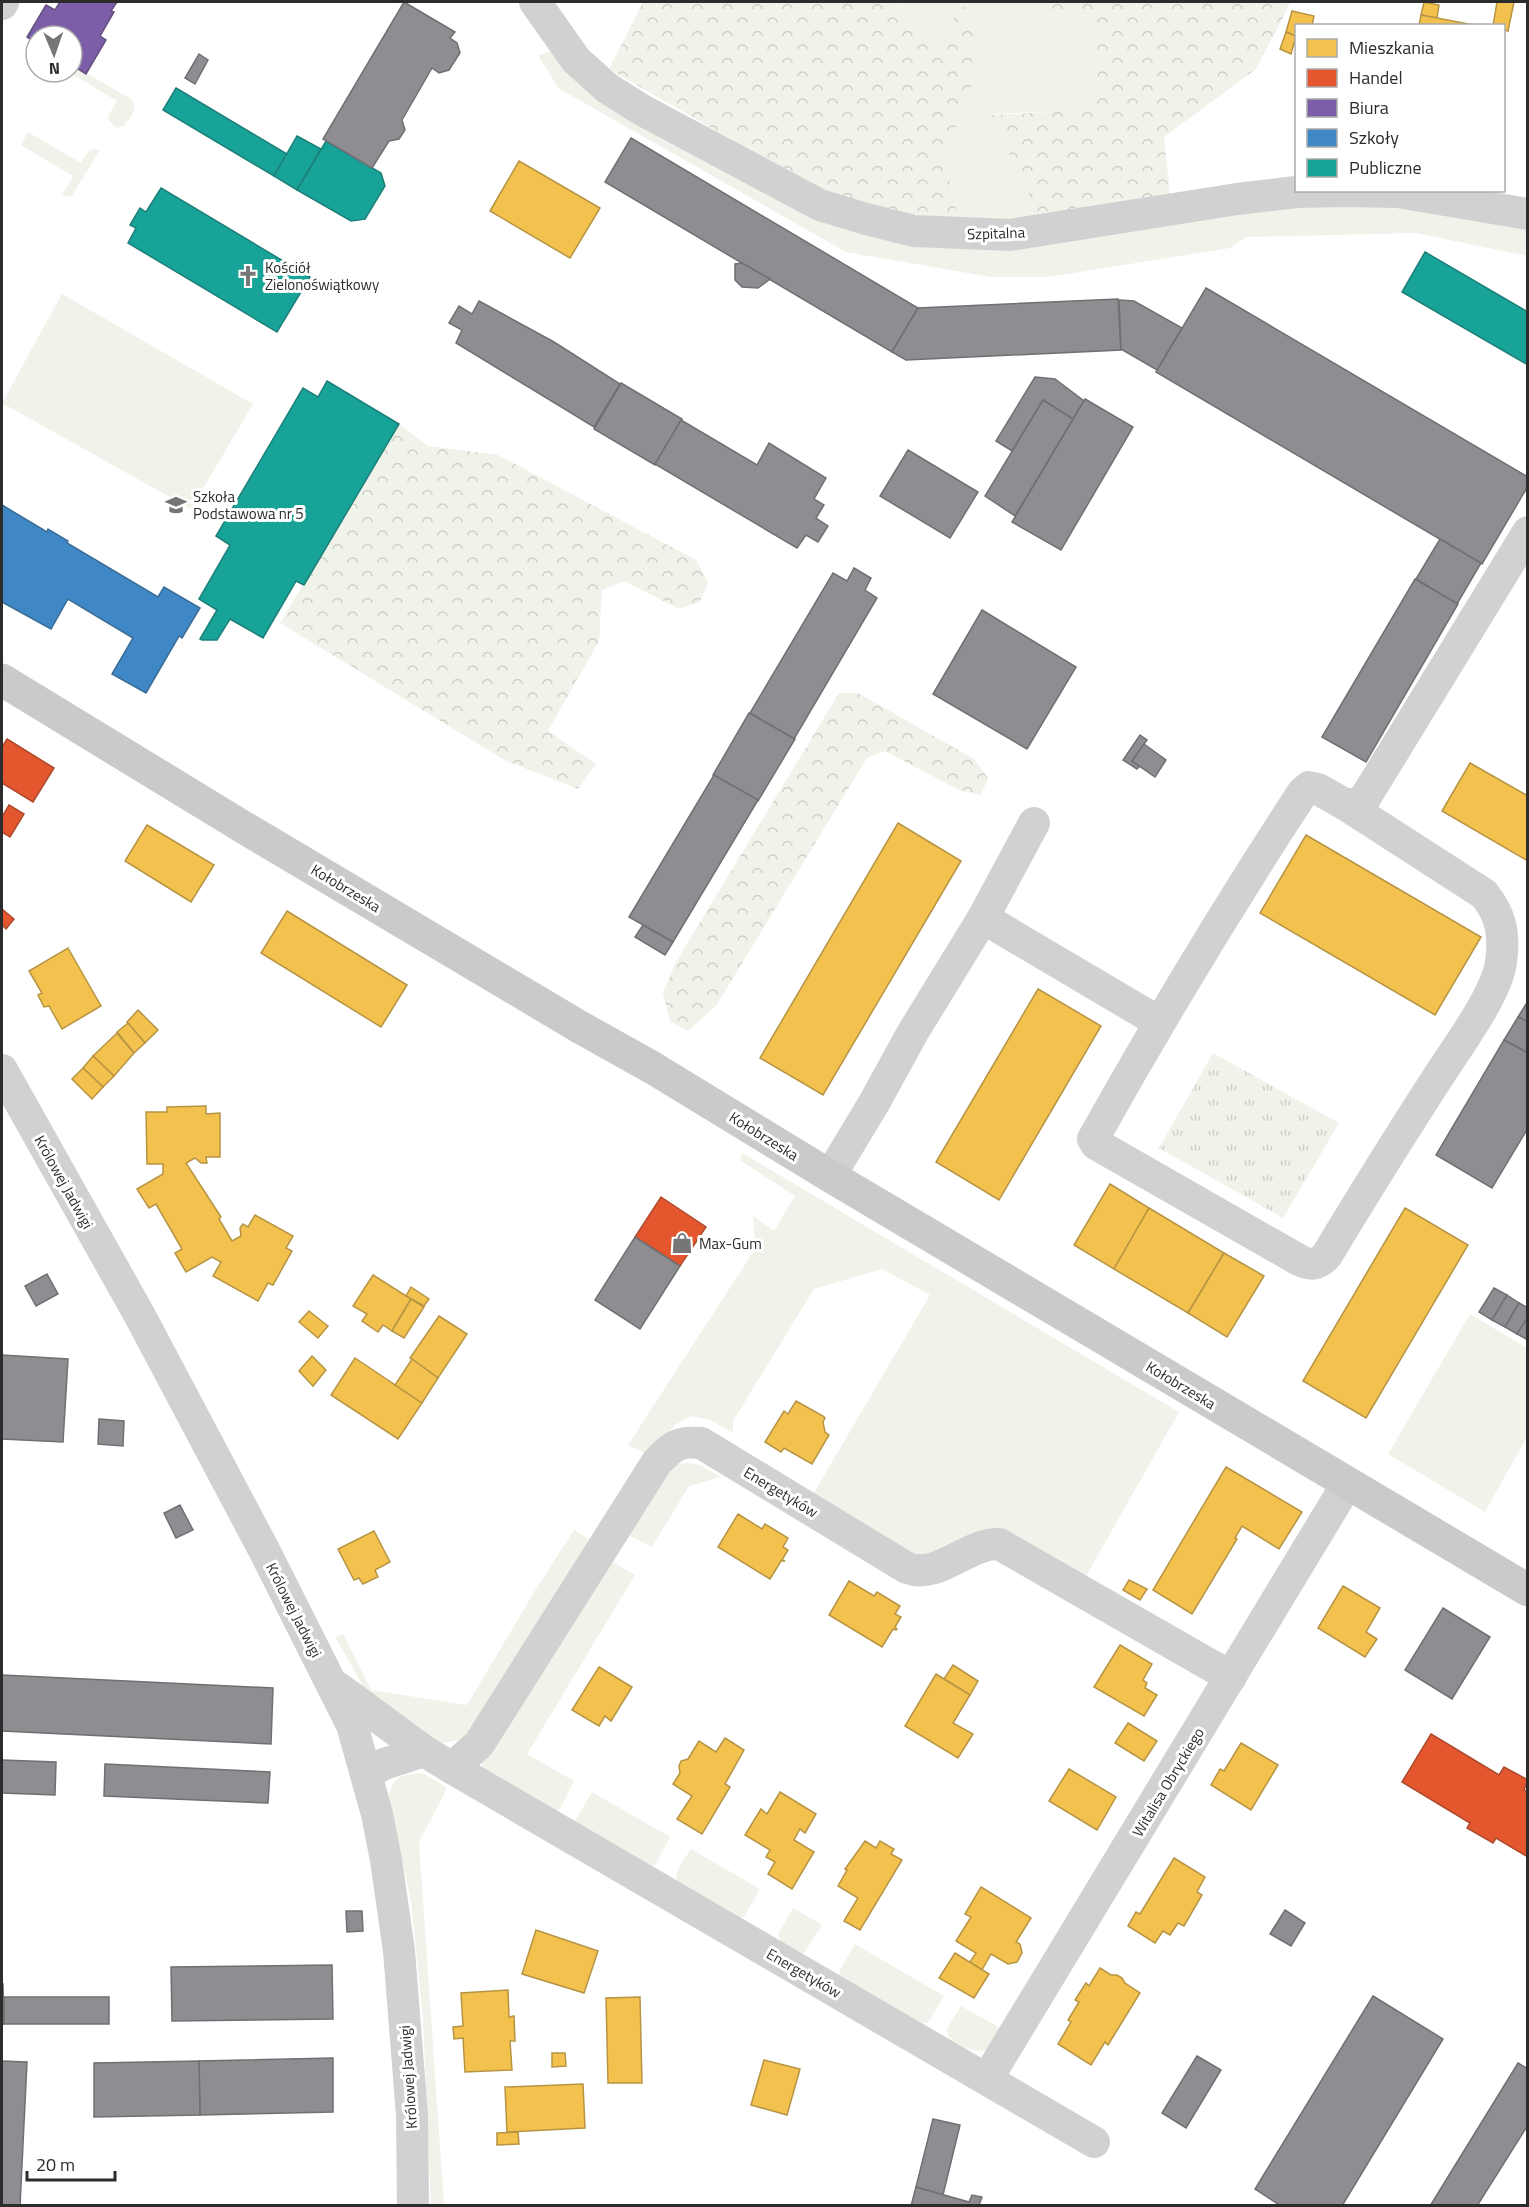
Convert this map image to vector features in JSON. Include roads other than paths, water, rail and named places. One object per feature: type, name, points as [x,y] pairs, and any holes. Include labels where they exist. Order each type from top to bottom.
[{"type":"main road","name":"Kołobrzeska","points":[[2,680],[344,887],[653,1068],[830,1176],[1527,1590]]},
{"type":"street","name":"Szpitalna","points":[[535,2],[576,60],[607,88],[642,110],[820,205],[914,231],[1010,235],[1237,199],[1296,192]]},
{"type":"street","name":"Szpitalna","points":[[1398,192],[1527,214]]},
{"type":"street","points":[[1346,805],[1358,803],[1370,791],[1527,532]]},
{"type":"street","points":[[1309,787],[1318,789],[1346,805],[1484,894],[1500,920],[1501,963],[1484,1005],[1322,1260],[1315,1264],[1307,1264],[1299,1260],[1096,1144],[1093,1139],[1159,1022],[1248,875],[1303,792],[1309,787]]},
{"type":"street","points":[[830,1176],[913,1032],[983,918],[1034,823]]},
{"type":"street","points":[[983,918],[1159,1022]]},
{"type":"street","name":"Królowej Jadwigi","points":[[2,1070],[141,1316],[352,1725],[386,1860],[399,1951],[412,2115],[413,2205]]},
{"type":"street","name":"Energetyków","points":[[452,1768],[479,1744],[657,1462],[672,1447],[684,1442],[700,1443],[916,1572],[928,1571],[988,1544],[999,1544],[1231,1677]]},
{"type":"street","name":"Witalisa Obryckiego","points":[[987,2079],[1347,1484]]},
{"type":"street","name":"Energetyków","points":[[330,1681],[452,1768],[1094,2142]]},
{"type":"street","points":[[366,1774],[384,1764],[424,1750]]},
{"type":"place","name":"Kościół Zielonoświątkowy","points":[[248,276]]},
{"type":"place","name":"Szkoła Podstawowa nr 5","points":[[176,505]]},
{"type":"place","name":"Max-Gum","points":[[682,1243]]}]
